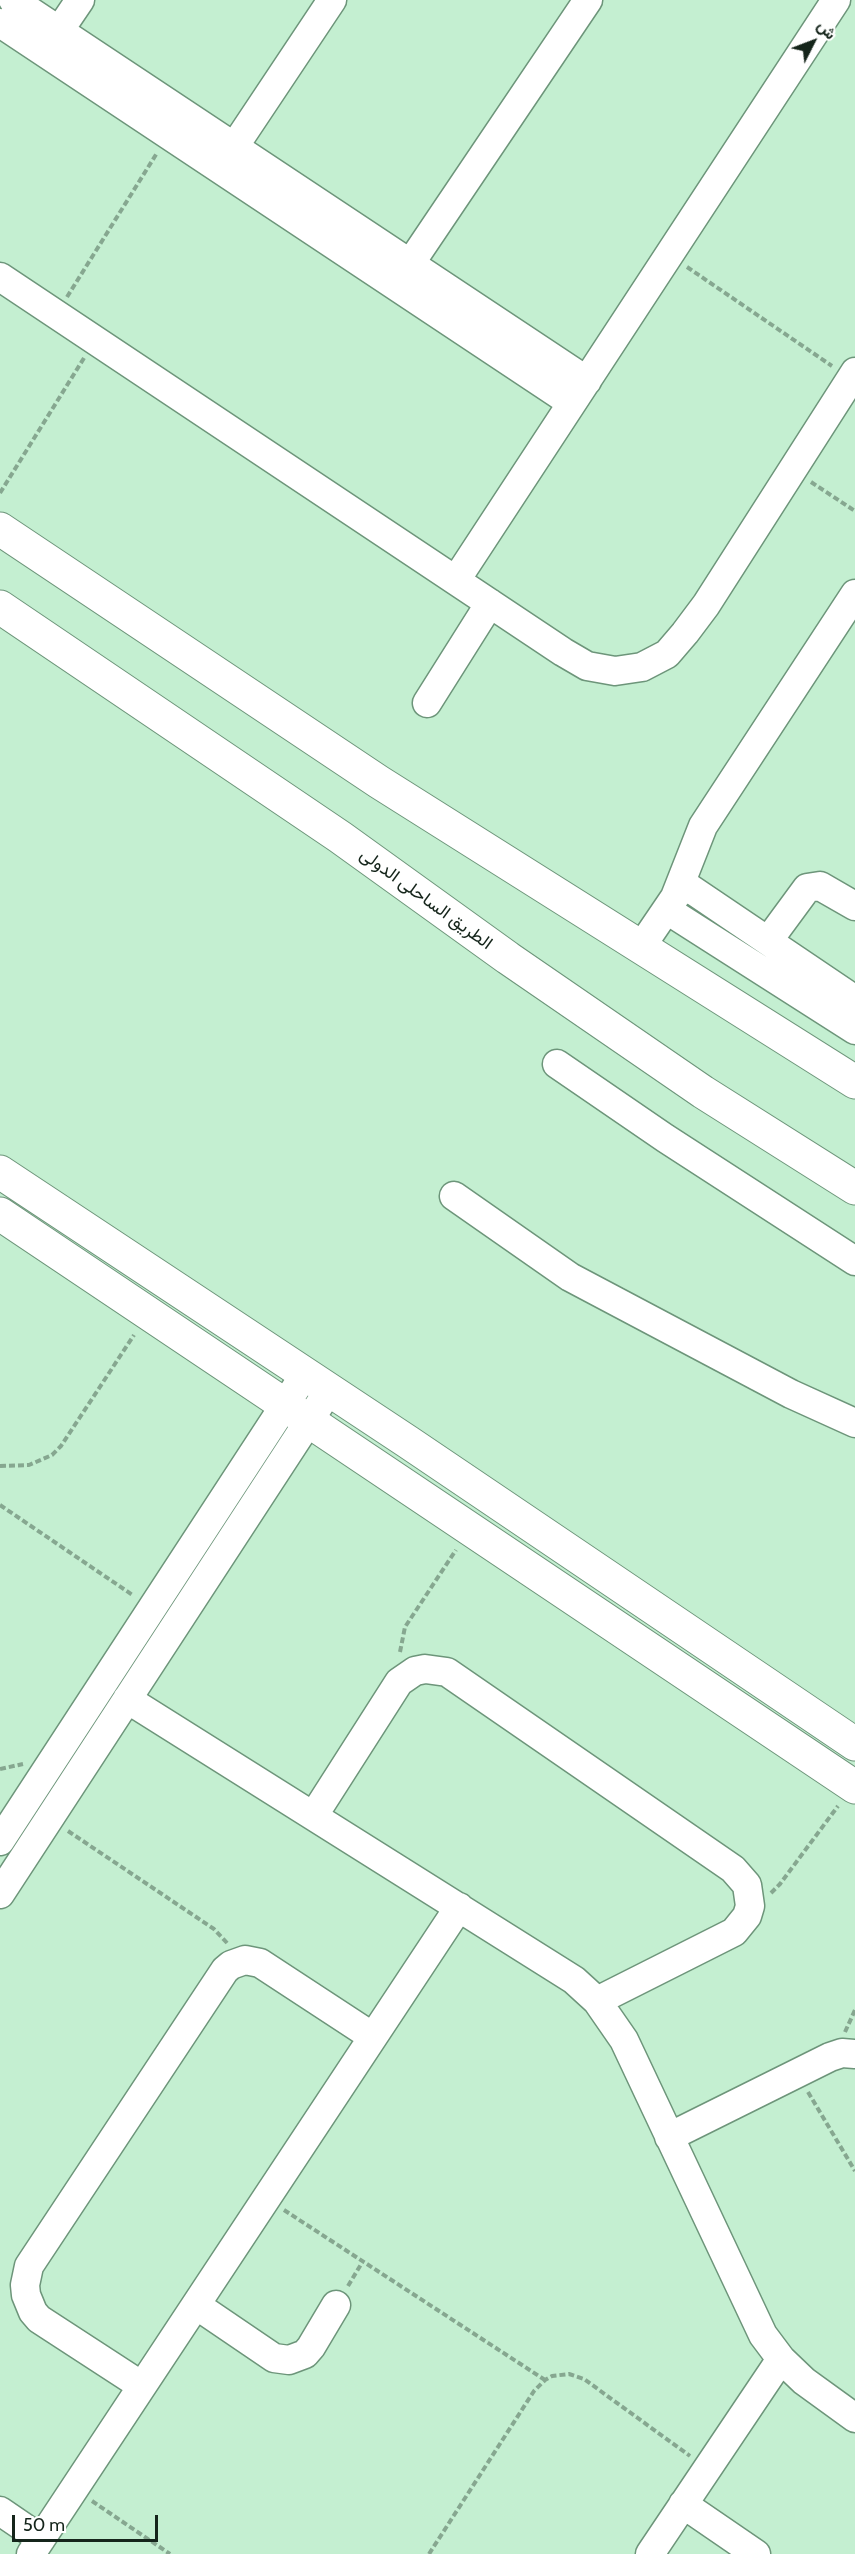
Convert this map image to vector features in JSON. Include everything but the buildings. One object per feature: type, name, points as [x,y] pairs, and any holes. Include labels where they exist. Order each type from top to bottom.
[{"type":"main road","points":[[0,529],[379,782],[855,1082]]},
{"type":"main road","name":"الطريق الساحلى الدولى","points":[[0,607],[340,837],[508,958],[693,1085],[855,1188]]},
{"type":"main road","points":[[0,1172],[855,1744]]},
{"type":"main road","points":[[0,1214],[854,1786]]},
{"type":"street","points":[[59,31],[80,0]]},
{"type":"street","points":[[234,147],[332,0]]},
{"type":"street","points":[[410,264],[588,0]]},
{"type":"street","points":[[456,580],[836,0]]},
{"type":"street","points":[[31,5],[59,31],[410,264],[579,392]]},
{"type":"street","points":[[0,23],[169,135],[579,392]]},
{"type":"street","points":[[0,277],[587,666],[615,671],[642,667],[667,654],[685,633],[706,605],[853,375]]},
{"type":"street","points":[[640,947],[668,910],[682,883],[703,826],[855,594]]},
{"type":"street","points":[[427,703],[490,603]]},
{"type":"street","points":[[682,883],[855,1000]]},
{"type":"street","points":[[768,941],[807,888],[820,886],[855,906]]},
{"type":"street","points":[[668,910],[855,1030]]},
{"type":"street","points":[[557,1064],[665,1138],[855,1261]]},
{"type":"street","points":[[454,1196],[570,1277],[790,1394],[855,1423]]},
{"type":"street","points":[[0,1841],[152,1608],[317,1382]]},
{"type":"street","points":[[0,1894],[127,1699],[297,1412]]},
{"type":"street","points":[[314,1815],[393,1690],[406,1676],[425,1669],[447,1672],[733,1869],[747,1885],[750,1906],[747,1916],[734,1932],[597,2001]]},
{"type":"street","points":[[127,1699],[574,1980],[597,2001],[624,2040],[756,2323],[781,2359],[810,2386],[855,2418]]},
{"type":"street","points":[[0,2511],[36,2546],[459,1907]]},
{"type":"street","points":[[142,2386],[39,2319],[33,2312],[26,2295],[26,2275],[36,2256],[225,1970],[245,1960],[260,1963],[373,2037]]},
{"type":"street","points":[[669,2137],[830,2056],[855,2054]]},
{"type":"street","points":[[196,2305],[274,2358],[281,2360],[297,2358],[311,2348],[336,2305]]},
{"type":"street","points":[[650,2554],[781,2359]]},
{"type":"street","points":[[683,2504],[756,2554]]},
{"type":"path","points":[[56,314],[169,135]]},
{"type":"path","points":[[669,255],[853,375]]},
{"type":"path","points":[[0,493],[95,340]]},
{"type":"path","points":[[792,470],[855,511]]},
{"type":"path","points":[[0,1466],[29,1465],[52,1455],[61,1446],[149,1313]]},
{"type":"path","points":[[0,1505],[152,1608]]},
{"type":"path","points":[[406,1676],[400,1648],[405,1627],[471,1530]]},
{"type":"path","points":[[750,1906],[780,1884],[854,1786]]},
{"type":"path","points":[[50,1818],[221,1935],[230,1949],[231,1965]]},
{"type":"path","points":[[797,2073],[855,2171]]},
{"type":"path","points":[[266,2198],[545,2380]]},
{"type":"path","points":[[336,2305],[363,2261]]},
{"type":"path","points":[[429,2554],[534,2391],[545,2380],[560,2374],[576,2375],[584,2379],[707,2468]]},
{"type":"path","points":[[74,2489],[170,2554]]}]
